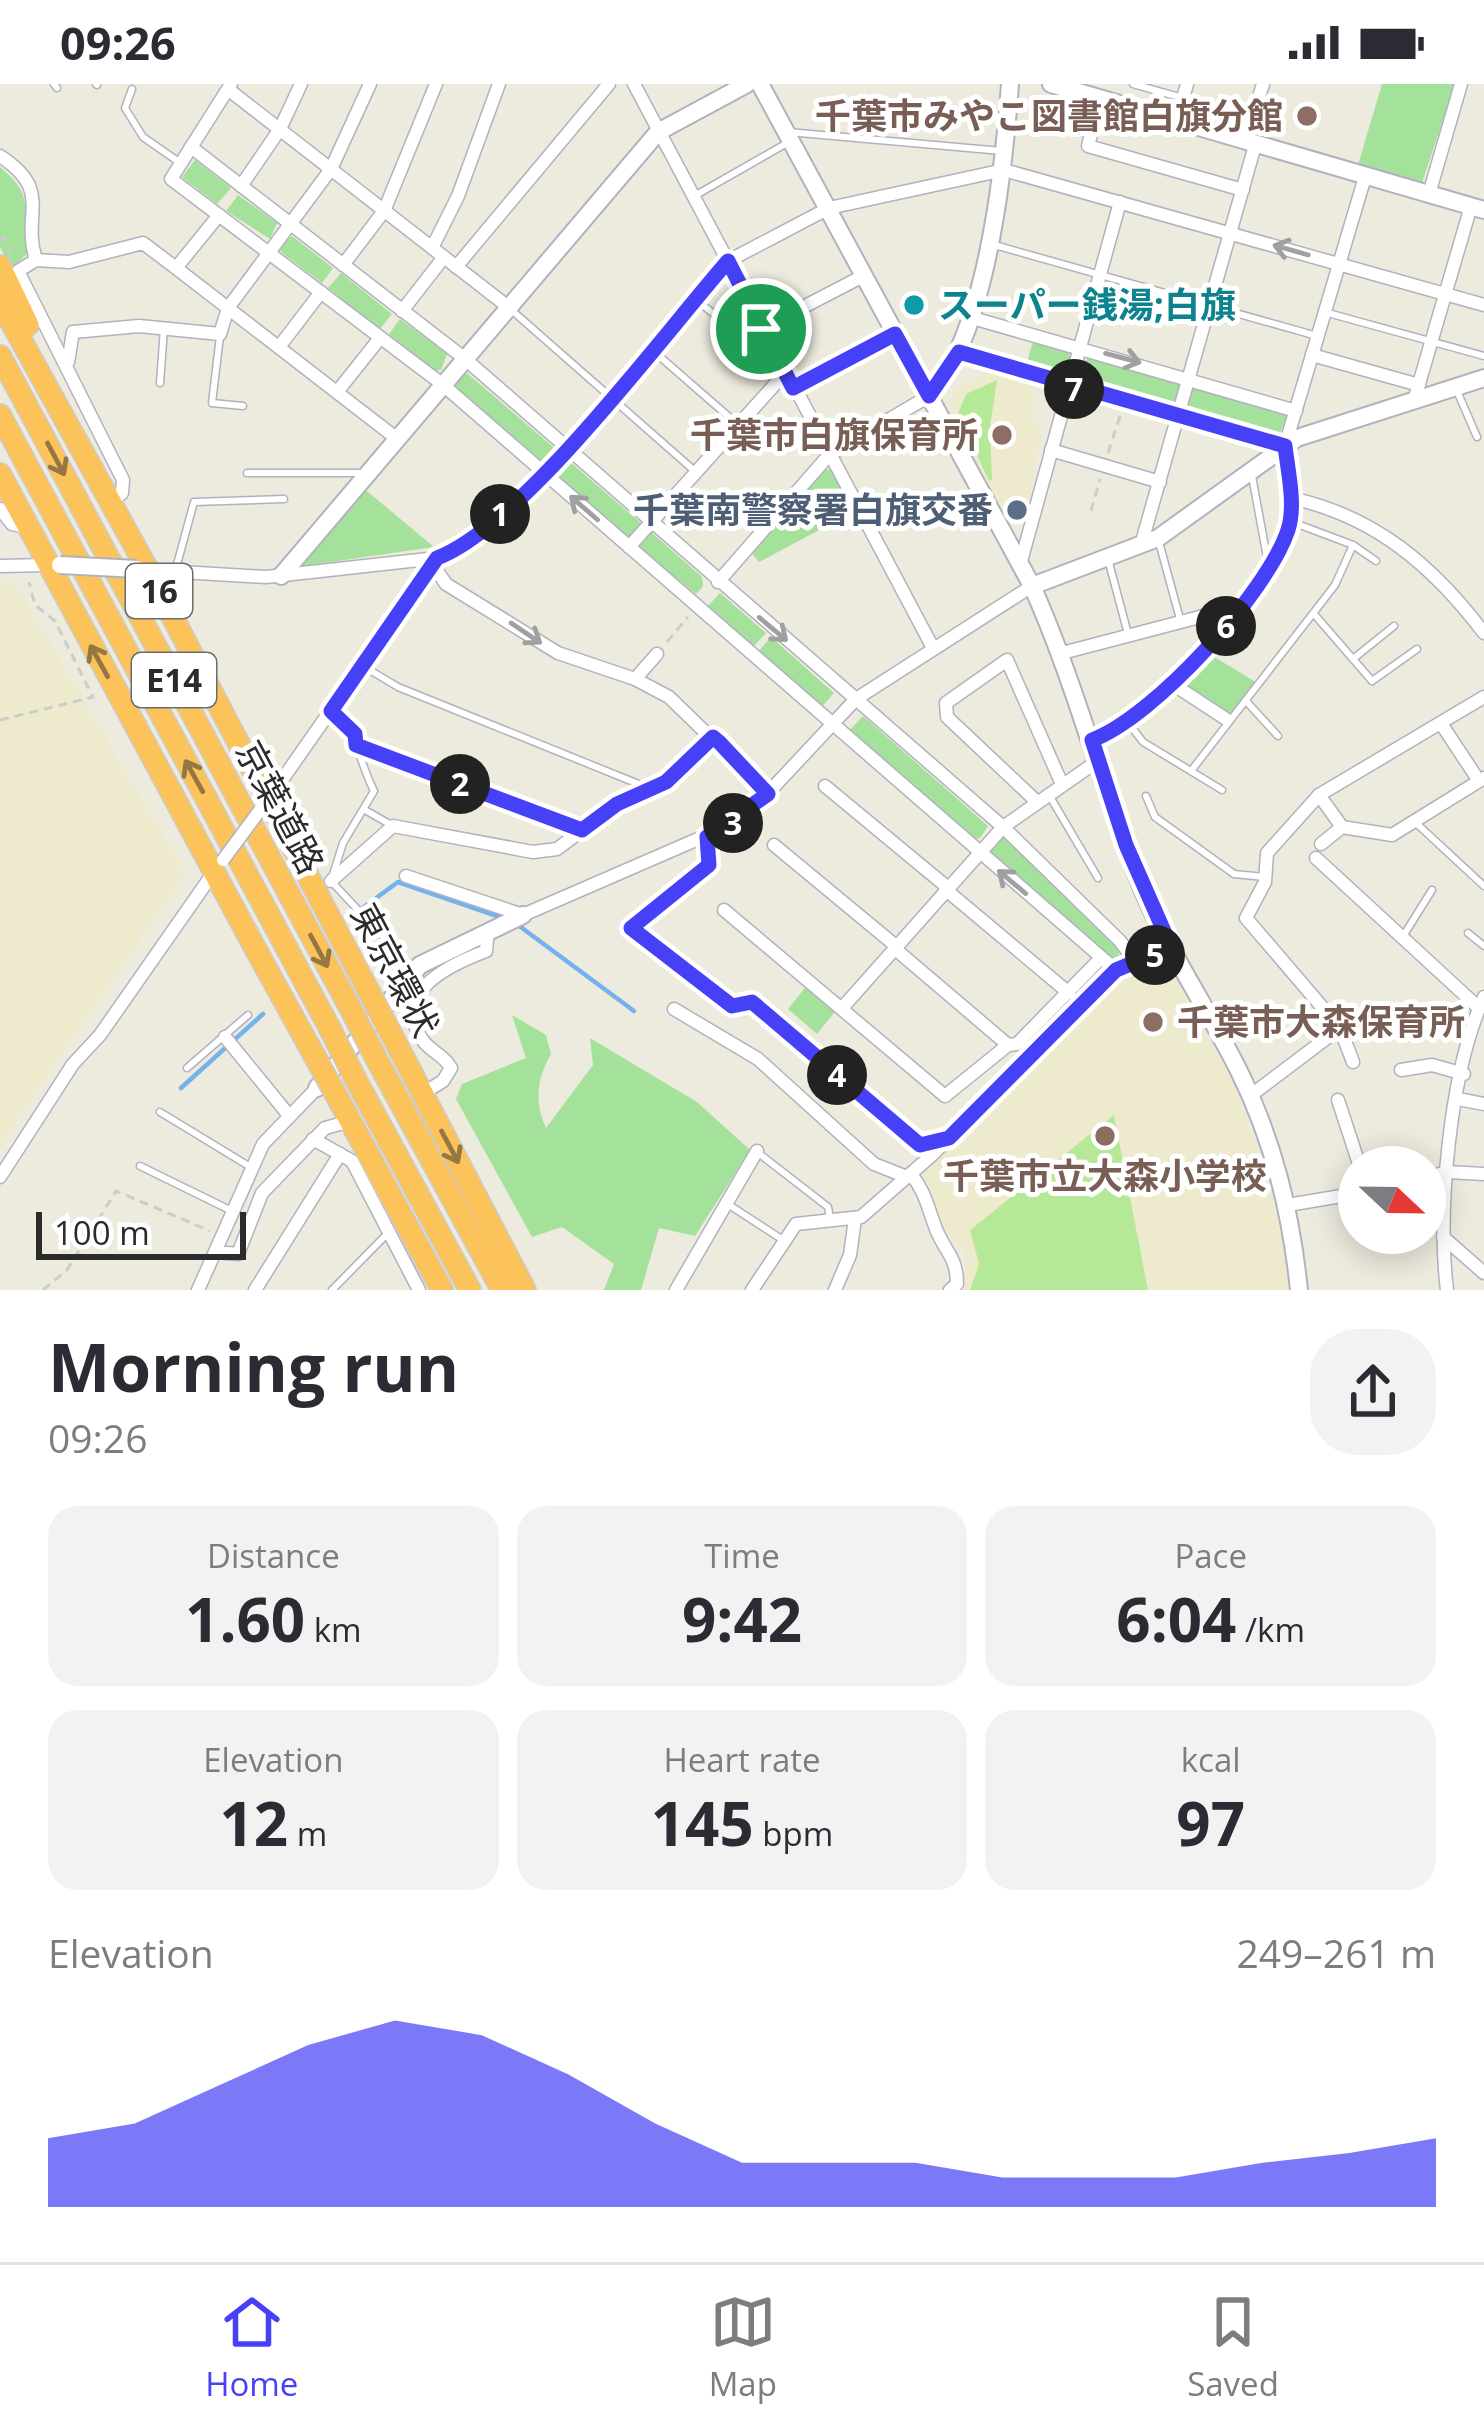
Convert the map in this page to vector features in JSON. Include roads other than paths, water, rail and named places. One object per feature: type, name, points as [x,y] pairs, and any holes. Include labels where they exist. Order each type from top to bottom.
[{"type":"highway","name":"16","points":[[0,266],[51,375],[60,412]]},
{"type":"highway","name":"東京環状","points":[[0,302],[264,805],[321,883],[396,1043],[526,1290]]},
{"type":"highway","name":"京葉道路","points":[[0,356],[502,1290]]},
{"type":"highway","name":"京葉道路","points":[[0,415],[470,1290]]},
{"type":"highway","name":"16","points":[[0,474],[218,866],[255,948],[442,1290]]},
{"type":"street","points":[[242,186],[280,129],[301,84]]},
{"type":"street","points":[[68,362],[73,332],[164,328],[220,334],[228,308],[331,169],[370,84]]},
{"type":"street","points":[[343,265],[384,211],[436,84]]},
{"type":"street","points":[[432,248],[466,178],[499,84]]},
{"type":"street","points":[[456,267],[608,84]]},
{"type":"street","points":[[634,84],[933,648]]},
{"type":"street","points":[[281,576],[658,132],[747,84]]},
{"type":"street","points":[[760,84],[1032,586],[1062,652],[1126,845],[1171,947],[1250,1096],[1288,1205],[1299,1290]]},
{"type":"street","points":[[718,582],[829,455],[929,396],[959,352],[1005,160],[1010,84]]},
{"type":"street","points":[[1051,84],[1478,208],[1445,294],[1416,393]]},
{"type":"street","points":[[1150,541],[1160,482],[1243,190],[1263,84]]},
{"type":"street","points":[[1429,194],[1461,84]]},
{"type":"street","points":[[507,306],[230,87],[171,179],[442,384],[629,548],[693,612],[1116,970]]},
{"type":"street","points":[[1177,120],[1185,91]]},
{"type":"street","points":[[1100,98],[1088,146],[1243,190]]},
{"type":"street","points":[[191,147],[464,358],[1003,827],[1120,941],[1136,963]]},
{"type":"street","points":[[0,156],[28,179],[34,193],[28,234],[36,260]]},
{"type":"street","points":[[0,566],[281,576],[435,562],[454,552],[544,473],[728,261],[829,208],[1005,160],[1120,202],[1484,305]]},
{"type":"street","points":[[1092,740],[1128,722],[1171,683],[1222,632],[1269,568],[1289,521],[1285,446],[1365,176]]},
{"type":"street","points":[[1019,566],[1120,202]]},
{"type":"street","points":[[176,268],[219,215]]},
{"type":"street","points":[[110,505],[122,493],[123,480],[68,362],[49,336],[18,271],[36,260],[69,262],[143,243],[396,438]]},
{"type":"street","points":[[402,310],[444,257]]},
{"type":"street","points":[[761,329],[863,276]]},
{"type":"street","points":[[279,347],[321,292]]},
{"type":"street","points":[[969,317],[1189,376],[1296,411]]},
{"type":"street","points":[[338,392],[380,338]]},
{"type":"street","points":[[959,352],[1285,446]]},
{"type":"street","points":[[1312,355],[1416,393]]},
{"type":"street","points":[[629,548],[785,373]]},
{"type":"street","points":[[198,1290],[270,1132],[317,1088],[430,957],[707,837],[768,794],[856,699],[1032,586],[1150,541],[1285,446],[1416,393],[1484,378]]},
{"type":"street","points":[[1051,450],[1160,482]]},
{"type":"street","points":[[1291,498],[1348,514],[1402,546],[1445,582],[1484,633]]},
{"type":"street","points":[[0,508],[12,524],[27,527]]},
{"type":"street","points":[[0,1177],[73,1064],[100,1035],[435,562]]},
{"type":"street","points":[[435,562],[446,584],[558,653],[635,679],[677,703],[768,794]]},
{"type":"street","points":[[1062,652],[1238,607]]},
{"type":"street","points":[[635,679],[657,654]]},
{"type":"street","points":[[1041,796],[947,717],[946,703],[1007,660],[1061,782]]},
{"type":"street","points":[[1171,683],[1226,719]]},
{"type":"street","points":[[1353,1061],[1340,1028],[1246,918],[1265,877],[1267,853],[1319,795],[1484,697]]},
{"type":"street","points":[[1319,795],[1342,827],[1392,835],[1482,780],[1442,725]]},
{"type":"street","points":[[321,883],[393,826],[533,852],[557,849],[617,804],[652,790],[713,737]]},
{"type":"street","points":[[843,1007],[1003,827],[1061,782],[1099,760]]},
{"type":"street","points":[[825,787],[1070,993]]},
{"type":"street","points":[[1342,827],[1319,851],[1401,939],[1482,1003],[1458,1099],[1446,1188]]},
{"type":"street","points":[[774,845],[1008,1045]]},
{"type":"street","points":[[406,876],[524,916]]},
{"type":"street","points":[[724,910],[945,1096],[1008,1045],[1017,1044],[1101,958]]},
{"type":"street","points":[[422,1094],[451,1068],[425,1042],[413,1022],[413,1007],[435,974],[486,951],[488,930]]},
{"type":"street","points":[[752,1290],[784,1240],[806,1220],[855,1219],[949,1138],[1116,970],[1171,947]]},
{"type":"street","points":[[674,1009],[758,1059],[874,1164],[909,1175],[929,1197],[936,1228],[957,1258],[957,1284],[950,1290]]},
{"type":"street","points":[[1250,1096],[1340,1028]]},
{"type":"street","points":[[226,1036],[287,1113]]},
{"type":"street","points":[[1401,1070],[1432,1065],[1463,1074]]},
{"type":"street","points":[[1458,1099],[1484,1104]]},
{"type":"street","points":[[1338,1100],[1353,1146]]},
{"type":"street","points":[[216,1252],[240,1252],[255,1202],[313,1139],[346,1113]]},
{"type":"street","points":[[313,1139],[352,1161],[419,1290]]},
{"type":"street","points":[[676,1290],[757,1151]]},
{"type":"street","points":[[255,1290],[340,1154]]},
{"type":"street","points":[[1447,1172],[1484,1174]]},
{"type":"street","points":[[1288,1205],[1338,1197]]},
{"type":"street","points":[[838,1289],[850,1255],[855,1219]]},
{"type":"street","points":[[1446,1240],[1484,1273]]},
{"type":"street","points":[[1444,1254],[1447,1290]]},
{"type":"lane","points":[[1133,84],[1185,91]]},
{"type":"lane","points":[[132,89],[125,107],[142,136],[180,163]]},
{"type":"lane","points":[[693,196],[789,136],[1005,160]]},
{"type":"lane","points":[[988,243],[1317,336]]},
{"type":"lane","points":[[695,299],[785,373]]},
{"type":"lane","points":[[507,306],[697,473]]},
{"type":"lane","points":[[1325,312],[1484,356]]},
{"type":"lane","points":[[160,383],[164,328]]},
{"type":"lane","points":[[220,334],[212,404],[243,406]]},
{"type":"lane","points":[[793,388],[895,334]]},
{"type":"lane","points":[[651,349],[739,425]]},
{"type":"lane","points":[[1456,387],[1478,437]]},
{"type":"lane","points":[[1252,472],[1269,568]]},
{"type":"lane","points":[[247,473],[365,474]]},
{"type":"lane","points":[[175,572],[194,502],[284,499]]},
{"type":"lane","points":[[1289,521],[1353,544],[1376,561]]},
{"type":"lane","points":[[1150,541],[1180,619]]},
{"type":"lane","points":[[1191,771],[1226,719],[1246,701],[1335,585],[1353,544]]},
{"type":"lane","points":[[1107,556],[1128,634]]},
{"type":"lane","points":[[1314,614],[1370,682],[1417,649]]},
{"type":"lane","points":[[1353,658],[1394,626]]},
{"type":"lane","points":[[363,666],[398,687],[652,790]]},
{"type":"lane","points":[[1246,701],[1278,736]]},
{"type":"lane","points":[[331,711],[355,734],[374,791],[321,883],[415,970]]},
{"type":"lane","points":[[1128,722],[1143,742],[1222,790]]},
{"type":"lane","points":[[356,745],[582,830]]},
{"type":"lane","points":[[1041,796],[1098,878]]},
{"type":"lane","points":[[1146,796],[1155,817],[1234,874],[1265,877]]},
{"type":"lane","points":[[365,811],[393,826]]},
{"type":"lane","points":[[1412,819],[1484,886]]},
{"type":"lane","points":[[707,837],[709,865],[631,928],[732,1006],[752,1002],[920,1145],[949,1138]]},
{"type":"lane","points":[[1401,939],[1432,890]]},
{"type":"lane","points":[[1468,932],[1484,946]]},
{"type":"lane","points":[[187,1068],[248,1015]]},
{"type":"lane","points":[[160,1112],[252,1168]]},
{"type":"lane","points":[[757,1151],[828,1207],[831,1221]]},
{"type":"lane","points":[[140,1166],[234,1212]]},
{"type":"lane","points":[[725,1203],[784,1240]]},
{"type":"lane","points":[[332,1290],[388,1233]]},
{"type":"waterway","points":[[349,918],[398,882],[503,918]]},
{"type":"waterway","points":[[518,925],[634,1011]]},
{"type":"waterway","points":[[181,1088],[263,1014]]},
{"type":"place","name":"千葉市みやこ図書館白旗分館","points":[[1307,116]]},
{"type":"place","name":"スーパー銭湯;白旗","points":[[914,305]]},
{"type":"place","name":"千葉市白旗保育所","points":[[1002,435]]},
{"type":"place","name":"千葉南警察署白旗交番","points":[[1017,510]]},
{"type":"place","name":"千葉市大森保育所","points":[[1153,1022]]},
{"type":"place","name":"千葉市立大森小学校","points":[[1105,1136]]}]
